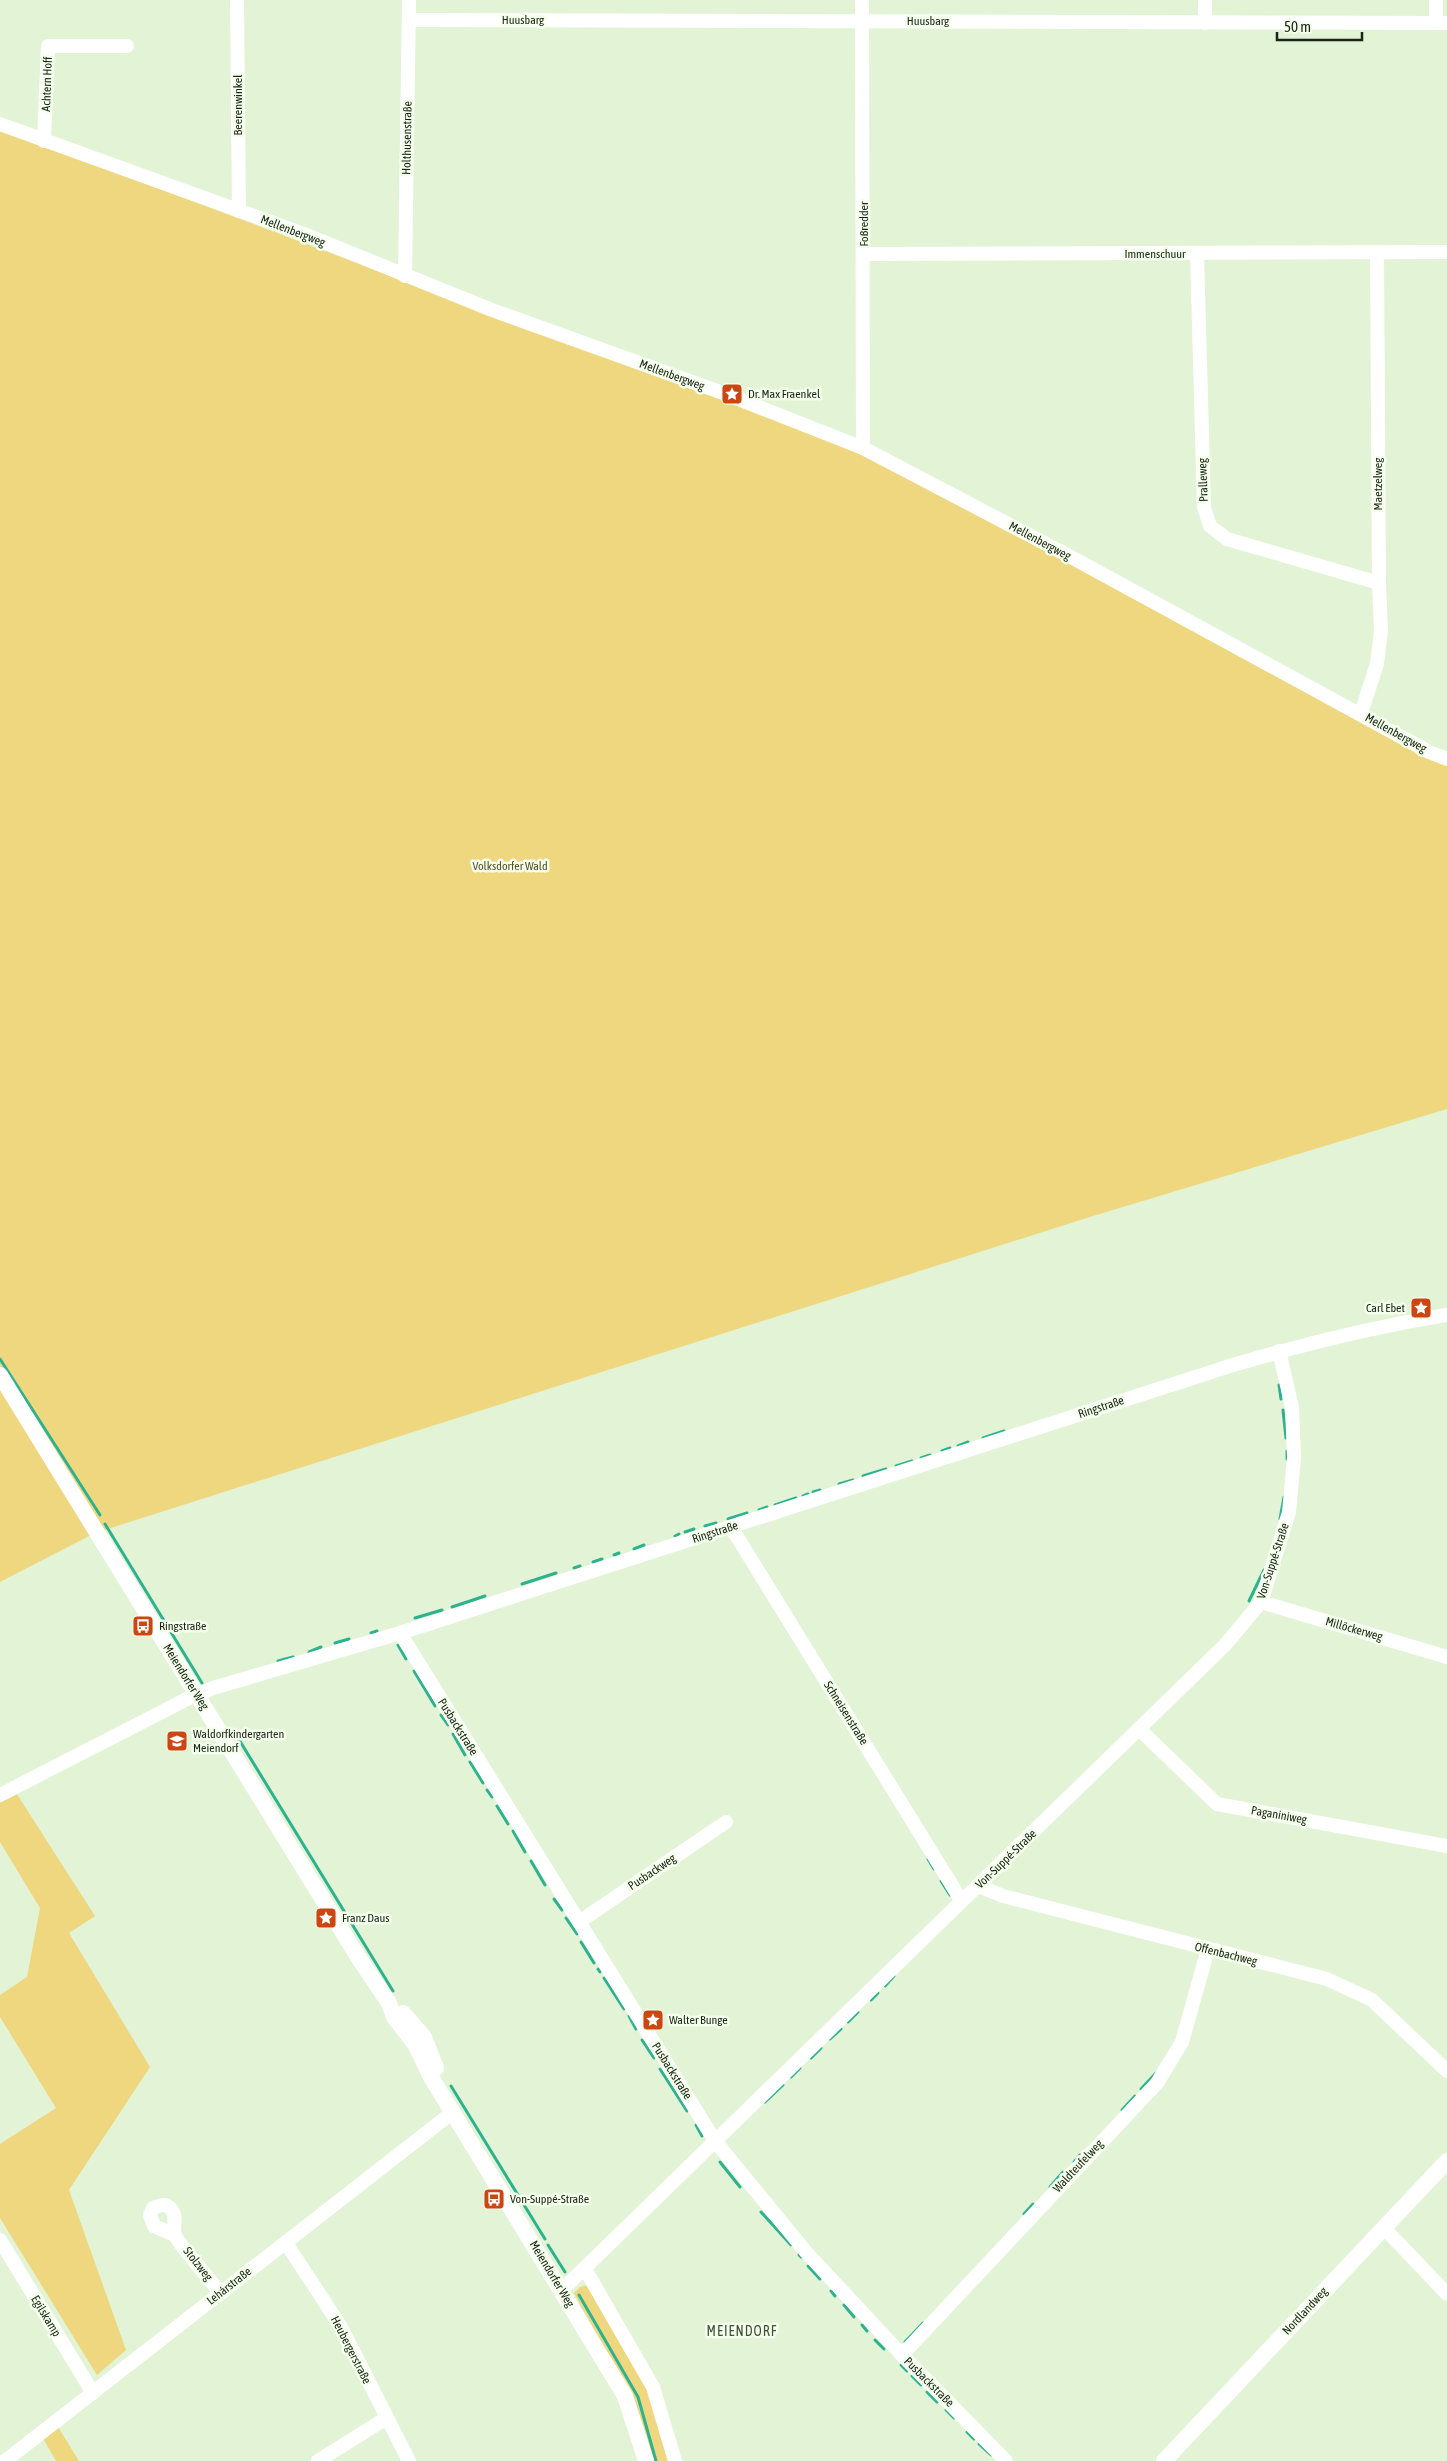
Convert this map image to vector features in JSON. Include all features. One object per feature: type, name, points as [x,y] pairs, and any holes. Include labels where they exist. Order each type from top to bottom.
[{"type":"street","name":"Beerenwinkel","points":[[237,0],[239,211]]},
{"type":"street","name":"Holthusenstraße","points":[[405,276],[409,0]]},
{"type":"street","name":"Foßredder","points":[[862,0],[863,448]]},
{"type":"street","points":[[1205,0],[1205,23]]},
{"type":"street","points":[[1436,0],[1441,23]]},
{"type":"street","name":"Huusbarg","points":[[409,20],[1441,23]]},
{"type":"street","name":"Achtern Hoff","points":[[44,141],[48,46],[127,46]]},
{"type":"street","name":"Mellenbergweg","points":[[0,124],[304,234],[405,276],[863,448],[1361,713],[1430,752],[1447,759]]},
{"type":"street","name":"Immenschuur","points":[[864,254],[1447,252]]},
{"type":"street","name":"Maetzelweg","points":[[1361,713],[1377,664],[1381,631],[1377,253]]},
{"type":"street","name":"Pralleweg","points":[[1197,254],[1204,507],[1210,526],[1227,539],[1379,583]]},
{"type":"street","name":"Ringstraße","points":[[0,1794],[198,1694],[400,1633],[1279,1351],[1384,1325],[1447,1315]]},
{"type":"street","name":"Von-Suppé-Straße","points":[[562,2290],[1225,1645],[1261,1602],[1289,1512],[1294,1458],[1292,1408],[1279,1351]]},
{"type":"street","name":"Meiendorfer Weg","points":[[0,1375],[356,1953],[389,2003],[402,2012],[424,2037],[431,2052],[442,2095],[625,2396],[646,2461]]},
{"type":"street","name":"Schneisenstraße","points":[[731,1527],[961,1900]]},
{"type":"street","name":"Millöckerweg","points":[[1261,1602],[1447,1657]]},
{"type":"street","name":"Pusbackstraße","points":[[400,1633],[715,2141],[804,2249],[902,2355],[1006,2461]]},
{"type":"street","name":"Paganiniweg","points":[[1139,1729],[1217,1804],[1447,1846]]},
{"type":"street","name":"Pusbackweg","points":[[579,1922],[726,1822]]},
{"type":"street","name":"Offenbachweg","points":[[979,1886],[1003,1896],[1327,1979],[1372,2000],[1447,2070]]},
{"type":"street","name":"Waldteufelweg","points":[[902,2355],[1157,2083],[1182,2042],[1208,1949]]},
{"type":"street","name":"Lehárstraße","points":[[5,2461],[453,2112]]},
{"type":"street","name":"Nordlandweg","points":[[1164,2461],[1447,2161]]},
{"type":"street","points":[[1384,2228],[1447,2294]]},
{"type":"street","name":"Stolzweg","points":[[175,2235],[221,2293]]},
{"type":"street","name":"Egilskamp","points":[[0,2240],[93,2393]]},
{"type":"street","name":"Heubergerstraße","points":[[286,2243],[341,2328],[385,2419],[408,2461]]},
{"type":"street","points":[[585,2269],[653,2387],[675,2461]]},
{"type":"street","points":[[318,2461],[385,2419]]},
{"type":"green space","name":"Volksdorfer Wald","points":[[0,129],[866,454],[1447,765],[1447,1109],[1093,1216],[95,1533],[0,1582]]},
{"type":"green space","points":[[13,1788],[95,1916],[69,1933],[150,2067],[69,2190],[126,2350],[97,2375],[0,2218],[0,2144],[56,2108],[0,2017],[0,1995],[27,1977],[40,1908],[0,1842],[0,1802]]},
{"type":"green space","points":[[591,2284],[651,2396],[671,2461],[652,2461],[635,2404],[574,2293],[580,2287]]},
{"type":"green space","points":[[55,2422],[79,2461],[56,2461],[40,2433]]},
{"type":"waterway","points":[[0,1359],[100,1515]]},
{"type":"waterway","points":[[1279,1385],[1281,1399]]},
{"type":"waterway","points":[[1283,1410],[1286,1438]]},
{"type":"waterway","points":[[983,1438],[1004,1431]]},
{"type":"waterway","points":[[958,1446],[968,1442]]},
{"type":"waterway","points":[[942,1451],[950,1448]]},
{"type":"waterway","points":[[1287,1451],[1287,1459]]},
{"type":"waterway","points":[[921,1458],[930,1455]]},
{"type":"waterway","points":[[896,1466],[912,1461]]},
{"type":"waterway","points":[[863,1476],[886,1469]]},
{"type":"waterway","points":[[839,1484],[853,1480]]},
{"type":"waterway","points":[[813,1492],[820,1490]]},
{"type":"waterway","points":[[803,1496],[808,1494]]},
{"type":"waterway","points":[[1280,1519],[1284,1497]]},
{"type":"waterway","points":[[775,1505],[796,1498]]},
{"type":"waterway","points":[[759,1510],[767,1507]]},
{"type":"waterway","points":[[728,1519],[747,1513]]},
{"type":"waterway","points":[[705,1526],[716,1523]]},
{"type":"waterway","points":[[105,1524],[202,1683]]},
{"type":"waterway","points":[[685,1532],[694,1529]]},
{"type":"waterway","points":[[675,1536],[679,1534]]},
{"type":"waterway","points":[[634,1549],[644,1545]]},
{"type":"waterway","points":[[614,1555],[619,1553]]},
{"type":"waterway","points":[[593,1562],[602,1559]]},
{"type":"waterway","points":[[574,1568],[580,1566]]},
{"type":"waterway","points":[[1249,1601],[1264,1570]]},
{"type":"waterway","points":[[522,1584],[556,1573]]},
{"type":"waterway","points":[[452,1607],[485,1596]]},
{"type":"waterway","points":[[415,1618],[442,1610]]},
{"type":"waterway","points":[[371,1633],[377,1631]]},
{"type":"waterway","points":[[335,1643],[349,1639]]},
{"type":"waterway","points":[[398,1645],[406,1659]]},
{"type":"waterway","points":[[309,1652],[321,1647]]},
{"type":"waterway","points":[[278,1661],[293,1657]]},
{"type":"waterway","points":[[414,1671],[435,1706]]},
{"type":"waterway","points":[[441,1715],[448,1725]]},
{"type":"waterway","points":[[453,1734],[465,1755]]},
{"type":"waterway","points":[[238,1738],[393,1991]]},
{"type":"waterway","points":[[470,1762],[483,1783]]},
{"type":"waterway","points":[[487,1790],[492,1797]]},
{"type":"waterway","points":[[497,1806],[508,1824]]},
{"type":"waterway","points":[[513,1831],[525,1852]]},
{"type":"waterway","points":[[928,1859],[934,1869]]},
{"type":"waterway","points":[[531,1861],[545,1885]]},
{"type":"waterway","points":[[941,1881],[950,1895]]},
{"type":"waterway","points":[[554,1899],[562,1910]]},
{"type":"waterway","points":[[566,1918],[577,1934]]},
{"type":"waterway","points":[[581,1942],[594,1963]]},
{"type":"waterway","points":[[885,1986],[894,1976]]},
{"type":"waterway","points":[[604,1978],[624,2009]]},
{"type":"waterway","points":[[871,2000],[878,1993]]},
{"type":"waterway","points":[[848,2022],[858,2012]]},
{"type":"waterway","points":[[629,2016],[636,2029]]},
{"type":"waterway","points":[[830,2039],[841,2029]]},
{"type":"waterway","points":[[642,2040],[654,2058]]},
{"type":"waterway","points":[[811,2058],[821,2048]]},
{"type":"waterway","points":[[791,2077],[800,2068]]},
{"type":"waterway","points":[[660,2069],[687,2111]]},
{"type":"waterway","points":[[1141,2089],[1156,2073]]},
{"type":"waterway","points":[[765,2102],[783,2085]]},
{"type":"waterway","points":[[451,2086],[545,2239]]},
{"type":"waterway","points":[[1122,2110],[1135,2096]]},
{"type":"waterway","points":[[696,2125],[702,2136]]},
{"type":"waterway","points":[[1074,2162],[1080,2155]]},
{"type":"waterway","points":[[720,2162],[740,2187]]},
{"type":"waterway","points":[[1050,2187],[1063,2172]]},
{"type":"waterway","points":[[1024,2214],[1033,2204]]},
{"type":"waterway","points":[[761,2212],[791,2245]]},
{"type":"waterway","points":[[548,2245],[565,2272]]},
{"type":"waterway","points":[[808,2266],[820,2279]]},
{"type":"waterway","points":[[831,2291],[835,2296]]},
{"type":"waterway","points":[[579,2295],[638,2397],[656,2461]]},
{"type":"waterway","points":[[844,2305],[854,2317]]},
{"type":"waterway","points":[[905,2342],[923,2323]]},
{"type":"waterway","points":[[862,2325],[867,2331]]},
{"type":"waterway","points":[[875,2340],[884,2349]]},
{"type":"waterway","points":[[901,2365],[907,2371]]},
{"type":"waterway","points":[[912,2376],[921,2385]]},
{"type":"waterway","points":[[927,2392],[937,2402]]},
{"type":"waterway","points":[[946,2410],[954,2418]]},
{"type":"waterway","points":[[967,2432],[974,2439]]},
{"type":"waterway","points":[[979,2444],[991,2455]]},
{"type":"place","name":"Dr. Max Fraenkel","points":[[732,394]]},
{"type":"place","name":"Carl Ebet","points":[[1421,1308]]},
{"type":"place","name":"Ringstraße","points":[[143,1626]]},
{"type":"place","name":"Waldorfkindergarten Meiendorf","points":[[177,1741]]},
{"type":"place","name":"Franz Daus","points":[[326,1918]]},
{"type":"place","name":"Walter Bunge","points":[[653,2020]]},
{"type":"place","name":"Von-Suppé-Straße","points":[[494,2199]]},
{"type":"district","name":"MEIENDORF","points":[[742,2331]]}]
